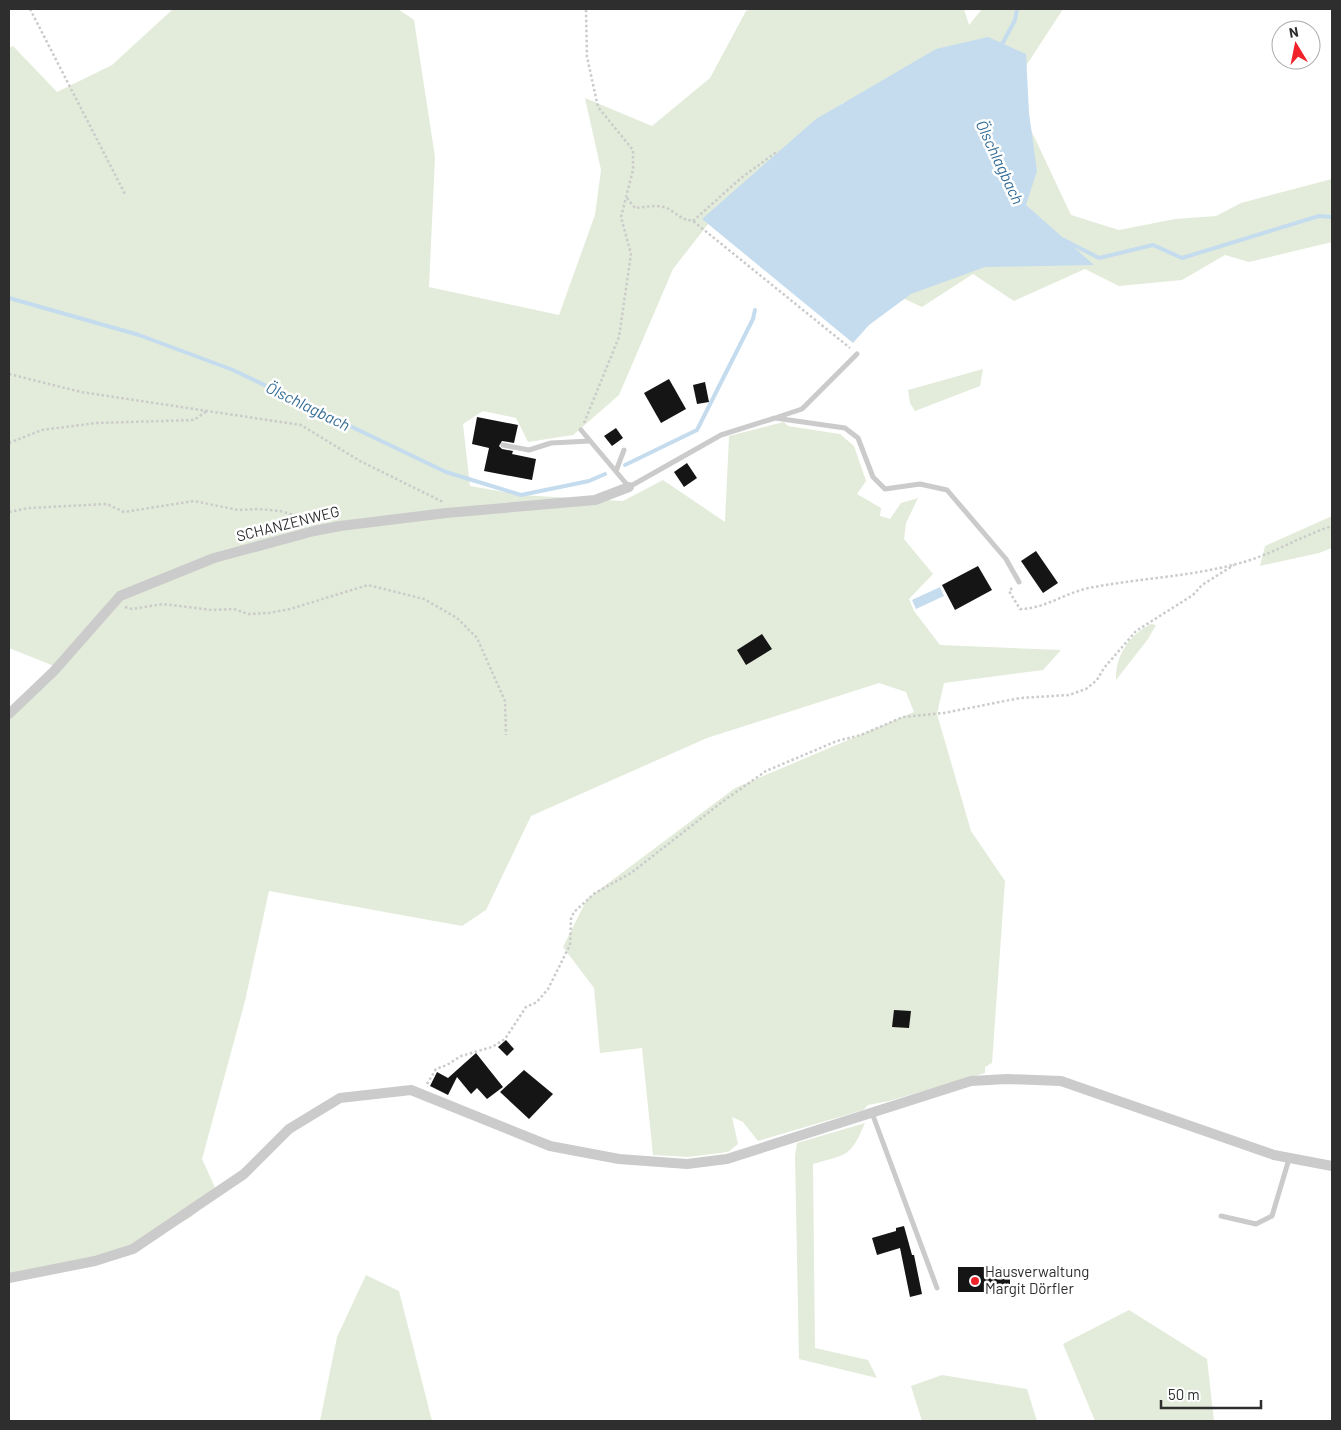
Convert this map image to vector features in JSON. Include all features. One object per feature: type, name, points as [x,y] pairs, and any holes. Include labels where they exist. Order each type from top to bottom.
[{"type":"street","name":"SCHANZENWEG","points":[[9,714],[54,671],[120,596],[214,558],[314,531],[463,512],[595,500],[629,487]]},
{"type":"street","points":[[9,1278],[95,1261],[133,1249],[244,1174],[289,1129],[340,1098],[412,1090],[550,1146],[619,1159],[687,1164],[727,1159],[971,1081],[1061,1080],[1289,1159],[1332,1166]]},
{"type":"lane","points":[[581,430],[629,487],[721,434],[802,409],[857,354]]},
{"type":"lane","points":[[775,418],[845,428],[858,438],[873,477],[885,489],[920,484],[947,490],[1006,559],[1019,582]]},
{"type":"lane","points":[[503,445],[528,450],[551,443],[590,441]]},
{"type":"lane","points":[[616,471],[624,450]]},
{"type":"lane","points":[[872,1113],[937,1288]]},
{"type":"lane","points":[[1221,1216],[1256,1224],[1272,1216],[1289,1159]]},
{"type":"path","points":[[30,9],[125,194]]},
{"type":"path","points":[[581,430],[620,337],[631,254],[621,217],[633,170],[633,150],[598,107],[587,57],[586,9]]},
{"type":"path","points":[[693,222],[741,178],[778,151]]},
{"type":"path","points":[[627,198],[636,208],[661,206],[672,211],[679,219],[693,222],[857,354]]},
{"type":"path","points":[[9,374],[80,392],[301,425],[360,460],[463,512]]},
{"type":"path","points":[[9,443],[42,430],[96,423],[194,420],[208,410]]},
{"type":"path","points":[[9,512],[29,508],[107,504],[124,512],[194,501],[238,510],[258,508],[280,511],[310,518],[314,531]]},
{"type":"path","points":[[1019,582],[1009,591],[1020,609],[1031,609],[1087,588],[1201,573],[1234,565],[1332,526]]},
{"type":"path","points":[[422,1095],[431,1074],[436,1069],[447,1065],[461,1056],[501,1042],[512,1030],[526,1006],[537,1002],[548,989],[564,960],[572,937],[571,919],[574,912],[595,893],[631,873],[722,802],[766,771],[837,740],[861,735],[903,717],[944,712],[1020,698],[1069,696],[1086,689],[1097,680],[1104,668],[1136,631],[1193,595],[1202,586],[1234,565]]},
{"type":"path","points":[[114,604],[132,609],[163,604],[212,610],[234,608],[248,614],[269,613],[290,609],[368,585],[424,599],[457,618],[477,638],[505,700],[506,735]]},
{"type":"green space","points":[[173,9],[398,9],[414,20],[435,157],[429,287],[559,315],[595,215],[601,170],[585,98],[652,126],[710,78],[746,11],[752,9],[964,9],[969,25],[982,9],[1063,9],[1024,69],[1023,113],[1071,215],[1119,230],[1175,219],[1216,216],[1241,203],[1332,179],[1332,242],[1249,262],[1225,255],[1182,280],[1119,286],[1085,269],[1014,301],[973,274],[922,307],[898,296],[844,102],[727,200],[673,269],[619,395],[573,435],[528,442],[516,418],[483,411],[463,424],[470,486],[521,495],[623,501],[663,480],[725,522],[729,436],[784,422],[788,426],[840,434],[854,446],[866,481],[857,494],[881,508],[880,516],[890,519],[901,503],[918,498],[906,523],[904,539],[933,574],[909,599],[914,611],[940,645],[1061,650],[1043,670],[944,683],[937,714],[971,831],[1005,881],[992,1063],[985,1067],[985,1073],[889,1101],[868,1105],[863,1110],[758,1141],[743,1122],[732,1117],[738,1144],[728,1152],[688,1157],[653,1155],[642,1048],[600,1053],[594,988],[563,947],[587,899],[735,788],[914,712],[906,692],[879,683],[707,738],[531,816],[486,910],[462,926],[269,891],[245,1001],[202,1159],[218,1194],[191,1217],[133,1250],[9,1278],[9,718],[54,666],[9,648],[9,48],[13,46],[57,92],[112,65]]},
{"type":"green space","points":[[983,369],[980,386],[915,411],[910,403],[908,390]]},
{"type":"green space","points":[[1332,516],[1332,548],[1319,553],[1260,566],[1265,546]]},
{"type":"green space","points":[[1151,624],[1156,625],[1148,639],[1116,680],[1118,663],[1125,647],[1136,634]]},
{"type":"green space","points":[[865,1123],[855,1143],[846,1153],[813,1164],[815,1348],[868,1360],[877,1378],[799,1359],[795,1156],[797,1143]]},
{"type":"green space","points":[[366,1275],[399,1291],[432,1421],[320,1421],[337,1337]]},
{"type":"green space","points":[[1129,1310],[1207,1359],[1214,1421],[1095,1421],[1063,1344]]},
{"type":"green space","points":[[942,1375],[1027,1389],[1037,1421],[922,1421],[911,1386]]},
{"type":"water","points":[[988,37],[1026,54],[1029,113],[1037,171],[1026,205],[1094,265],[985,267],[911,294],[869,325],[853,343],[702,219],[816,119],[936,49]]},
{"type":"water","points":[[940,587],[944,596],[916,609],[912,600]]},
{"type":"building","points":[[669,379],[686,409],[661,423],[644,393]]},
{"type":"building","points":[[705,382],[709,402],[697,404],[693,385]]},
{"type":"building","points":[[477,417],[518,425],[514,443],[502,441],[499,446],[502,449],[513,451],[512,454],[536,459],[532,480],[484,471],[489,448],[472,444]]},
{"type":"building","points":[[616,428],[623,438],[612,446],[604,436]]},
{"type":"building","points":[[687,463],[697,478],[684,487],[674,472]]},
{"type":"building","points":[[1036,551],[1058,583],[1043,593],[1021,561]]},
{"type":"building","points":[[978,566],[992,590],[955,610],[942,585]]},
{"type":"building","points":[[762,634],[772,649],[746,665],[737,650]]},
{"type":"building","points":[[894,1010],[911,1011],[909,1028],[892,1027]]},
{"type":"building","points":[[506,1040],[514,1049],[507,1056],[498,1047]]},
{"type":"building","points":[[476,1053],[503,1087],[487,1099],[477,1088],[471,1094],[457,1077],[448,1095],[430,1086],[437,1072],[448,1078]]},
{"type":"building","points":[[524,1070],[553,1094],[529,1119],[500,1092]]},
{"type":"building","points":[[904,1226],[912,1255],[914,1255],[922,1294],[910,1297],[900,1248],[877,1255],[872,1238],[896,1231],[896,1228]]},
{"type":"building","points":[[958,1267],[1010,1267],[1010,1292],[958,1292]]},
{"type":"waterway","points":[[1000,48],[1015,20],[1017,9]]},
{"type":"waterway","name":"Ölschlagbach","points":[[1064,240],[1099,258],[1153,245],[1182,258],[1319,216],[1332,217]]},
{"type":"waterway","name":"Ölschlagbach","points":[[9,298],[139,335],[233,370],[446,472],[521,495],[589,481],[605,474]]},
{"type":"waterway","name":"Ölschlagbach","points":[[625,465],[697,430],[753,319],[755,310]]},
{"type":"place","name":"Hausverwaltung Margit Dörfler","points":[[975,1281]]}]
